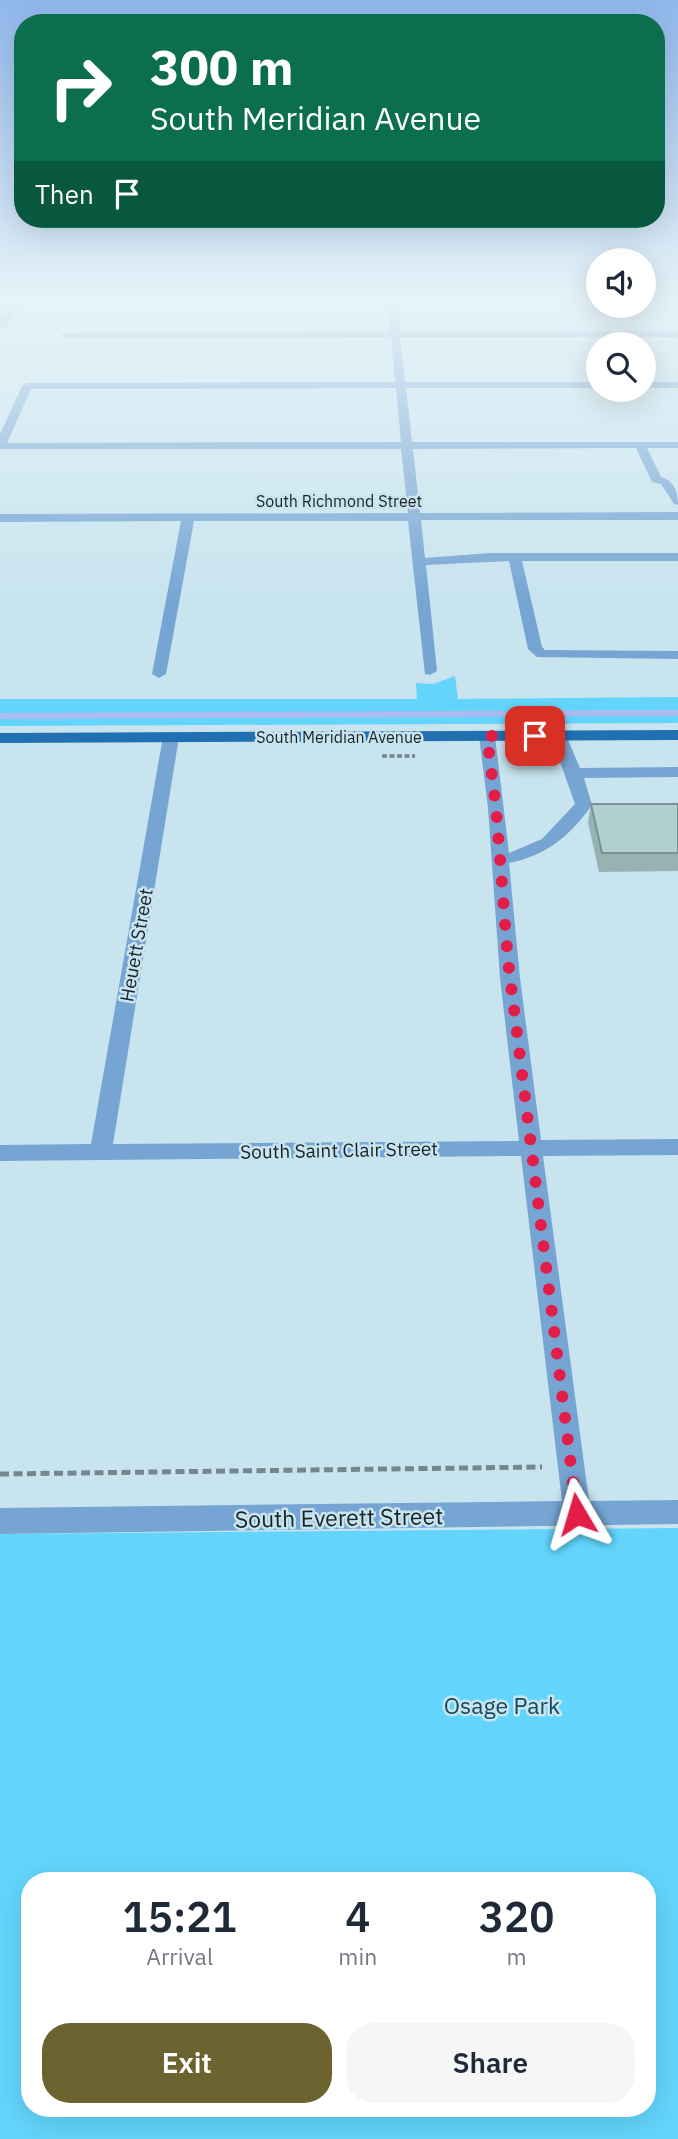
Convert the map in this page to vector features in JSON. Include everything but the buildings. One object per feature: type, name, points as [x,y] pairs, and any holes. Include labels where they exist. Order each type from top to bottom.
[{"type":"main road","name":"South Meridian Avenue","points":[[0,738],[678,735]]},
{"type":"street","points":[[20,402],[0,446],[678,445]]},
{"type":"street","points":[[401,402],[430,671]]},
{"type":"street","points":[[640,445],[656,479],[665,482],[678,501]]},
{"type":"street","name":"South Richmond Street","points":[[0,518],[678,516]]},
{"type":"street","points":[[159,674],[188,518]]},
{"type":"street","points":[[418,562],[515,557],[678,557]]},
{"type":"street","points":[[515,557],[535,649],[542,654],[678,655]]},
{"type":"street","points":[[487,736],[506,943],[577,1514]]},
{"type":"street","points":[[500,860],[523,856],[545,847],[591,805],[559,736]]},
{"type":"street","name":"Heuett Street","points":[[101,1152],[171,737]]},
{"type":"street","points":[[575,773],[678,772]]},
{"type":"street","name":"South Saint Clair Street","points":[[0,1153],[678,1147]]},
{"type":"street","name":"South Everett Street","points":[[0,1521],[678,1512]]},
{"type":"path","points":[[0,1474],[542,1467]]},
{"type":"green space","points":[[455,676],[458,699],[678,697],[678,723],[0,726],[0,699],[417,699],[416,683],[433,684]]},
{"type":"green space","name":"Osage Park","points":[[678,1528],[678,2139],[0,2139],[0,1534]]},
{"type":"waterway","points":[[0,716],[678,713]]},
{"type":"route","points":[[535,736],[487,736],[496,808],[508,961],[577,1514]]}]
